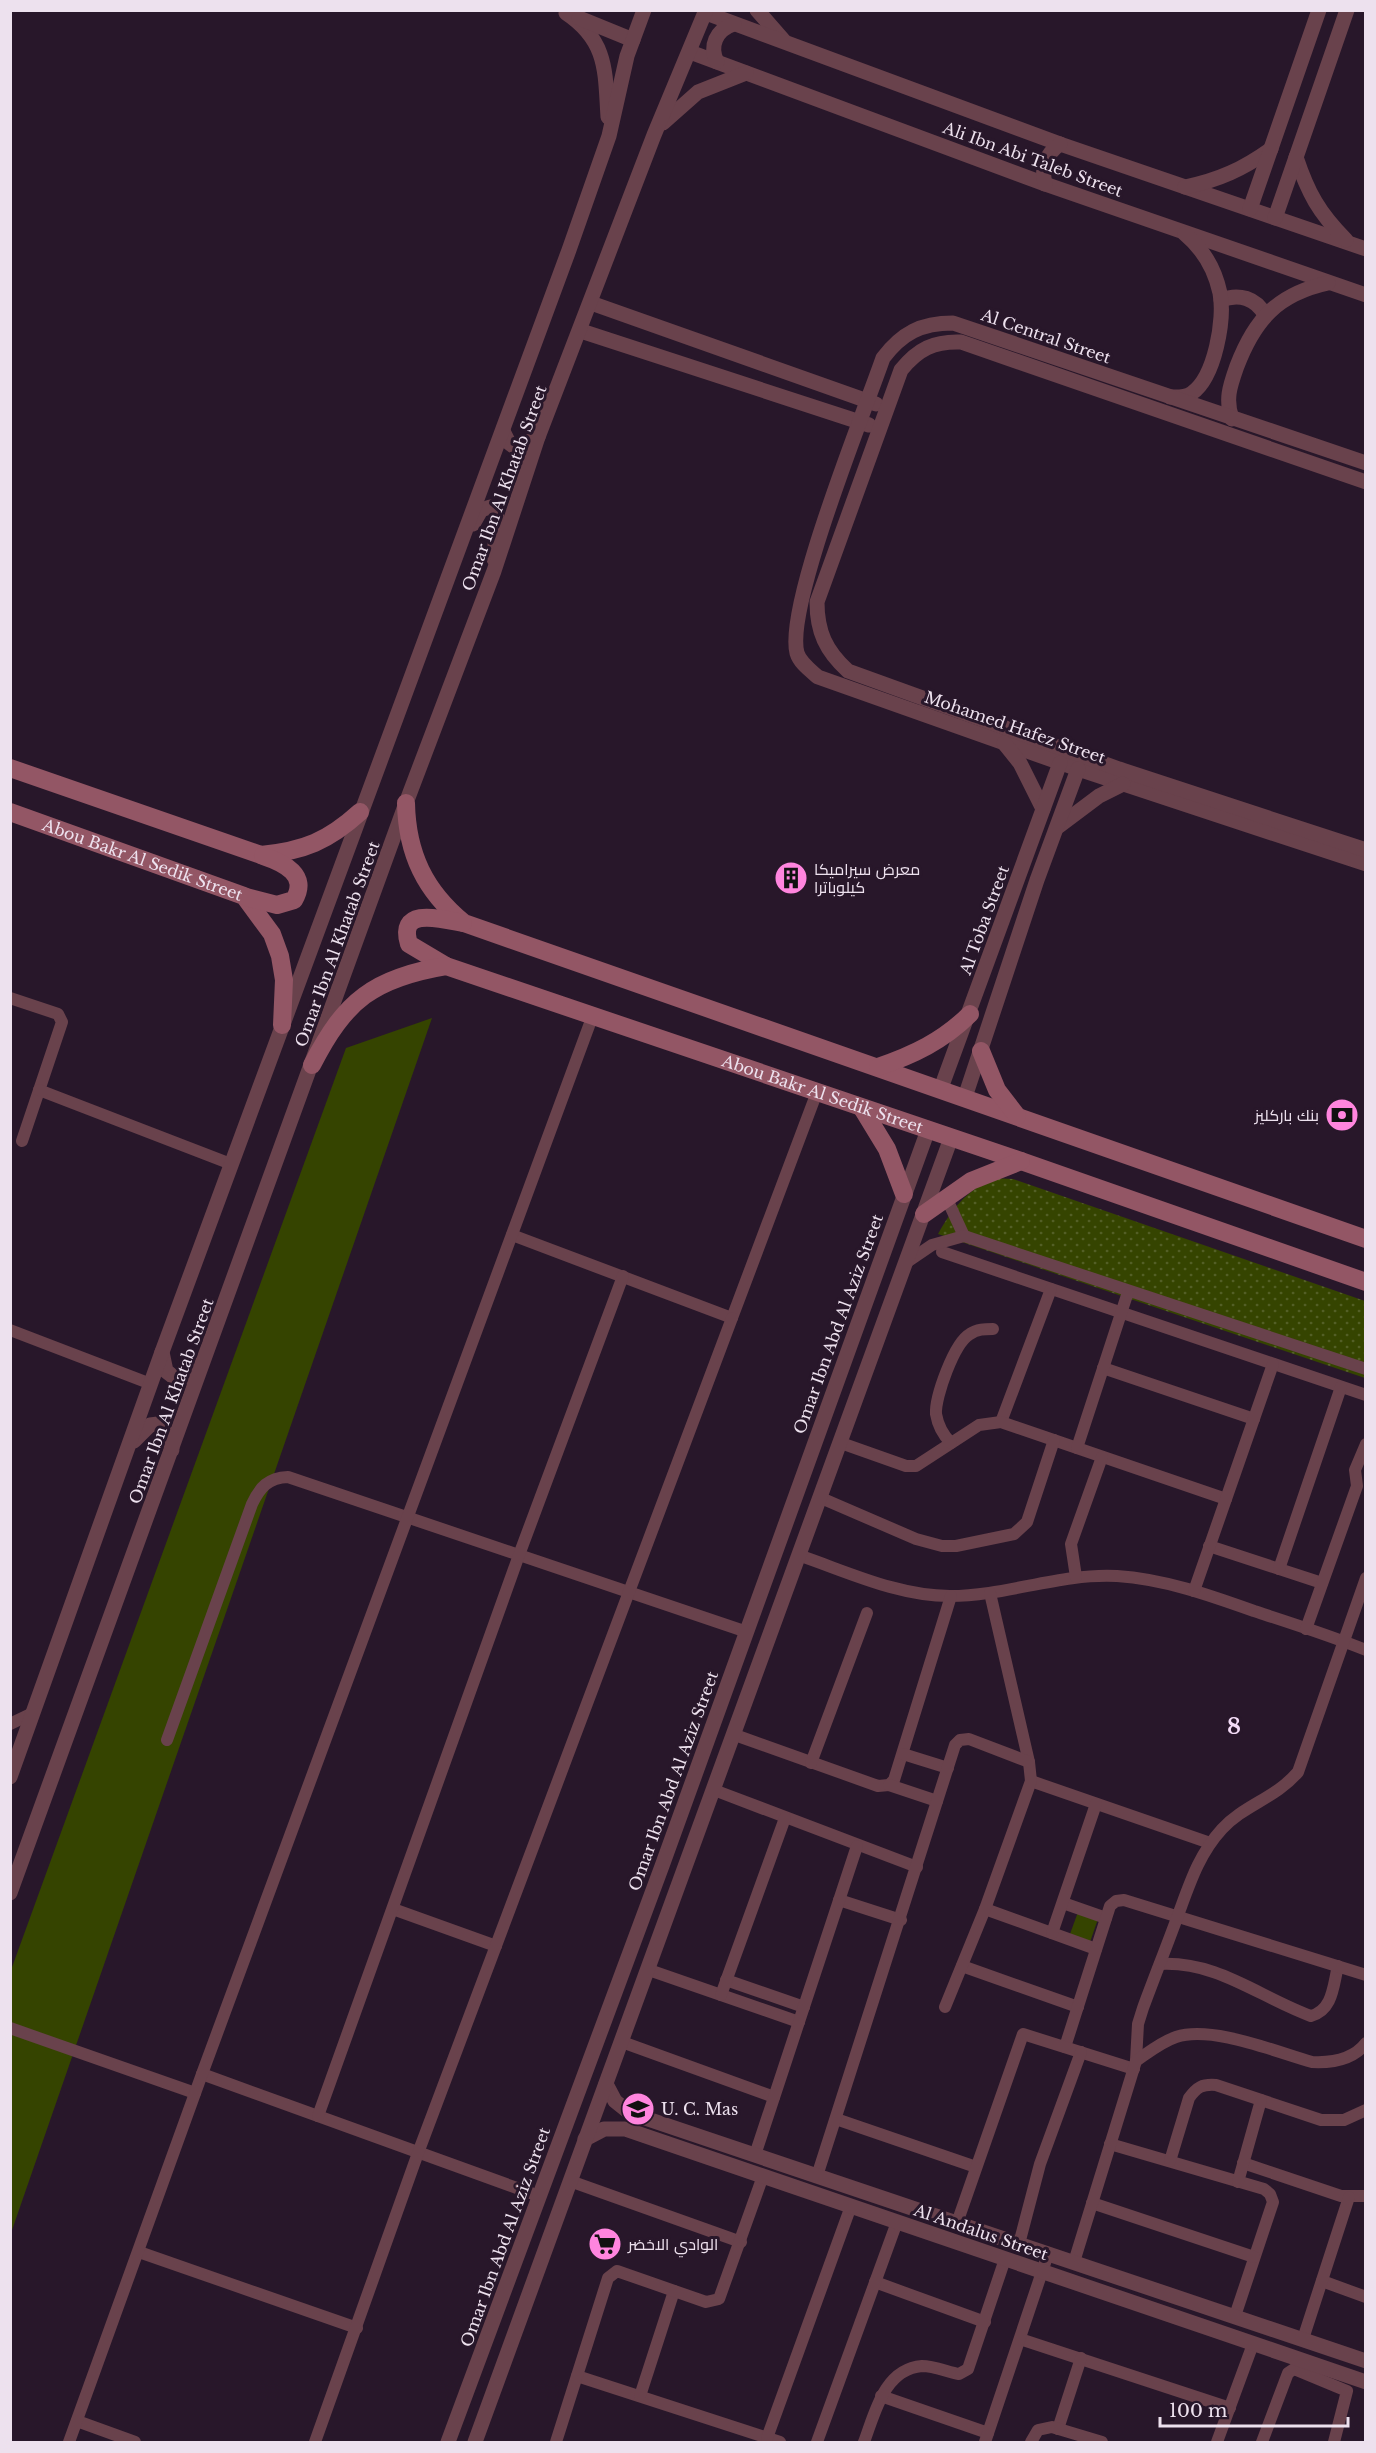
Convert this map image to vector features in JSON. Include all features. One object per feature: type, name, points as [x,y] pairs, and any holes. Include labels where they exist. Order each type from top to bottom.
[{"type":"main road","points":[[10,768],[261,855],[287,866],[297,876],[300,884],[294,900],[277,905],[244,896]]},
{"type":"main road","points":[[406,803],[407,828],[420,872],[432,891],[464,923]]},
{"type":"main road","name":"Abou Bakr Al Sedik Street","points":[[10,812],[244,896],[272,934],[280,956],[284,980],[282,1025]]},
{"type":"main road","points":[[261,855],[289,852],[317,844],[341,829],[360,812]]},
{"type":"main road","points":[[446,966],[409,944],[406,935],[408,927],[414,920],[422,916],[464,923],[940,1088],[1018,1118],[1365,1239]]},
{"type":"main road","name":"Abou Bakr Al Sedik Street","points":[[312,1065],[328,1034],[350,1006],[378,986],[410,972],[446,966],[1021,1161],[1365,1282]]},
{"type":"main road","points":[[878,1067],[923,1049],[945,1037],[970,1014]]},
{"type":"main road","points":[[981,1051],[997,1090],[1018,1118]]},
{"type":"main road","points":[[862,1108],[887,1149],[906,1190]]},
{"type":"main road","points":[[924,1214],[938,1195],[1021,1161]]},
{"type":"street","name":"Omar Ibn Al Khatab Street","points":[[10,1777],[162,1352],[360,812],[503,431],[609,136],[633,40],[644,10]]},
{"type":"street","points":[[757,10],[789,45]]},
{"type":"street","points":[[1250,210],[1319,10]]},
{"type":"street","points":[[1275,218],[1347,10]]},
{"type":"street","points":[[564,11],[633,40]]},
{"type":"street","points":[[564,11],[582,23],[594,38],[602,55],[609,136]]},
{"type":"street","name":"Omar Ibn Al Khatab Street","points":[[10,1893],[406,803],[494,571],[538,437],[581,331],[654,135],[706,12]]},
{"type":"street","name":"Ali Ibn Abi Taleb Street","points":[[706,12],[789,45],[1060,144],[1365,249]]},
{"type":"street","points":[[717,62],[713,51],[715,39],[723,29],[734,24]]},
{"type":"street","name":"Ali Ibn Abi Taleb Street","points":[[690,52],[1045,184],[1365,295]]},
{"type":"street","points":[[654,135],[674,111],[698,92],[746,74]]},
{"type":"street","points":[[1045,184],[1043,175],[1047,157],[1060,144]]},
{"type":"street","points":[[1184,187],[1215,181],[1245,168],[1271,149]]},
{"type":"street","points":[[1296,157],[1307,190],[1325,220],[1350,244]]},
{"type":"street","points":[[1166,397],[1183,397],[1192,393],[1207,375],[1221,330],[1221,300],[1217,282],[1207,259],[1181,230]]},
{"type":"street","points":[[1232,419],[1227,401],[1231,383],[1250,334],[1265,315],[1298,292],[1328,283]]},
{"type":"street","points":[[1221,300],[1233,297],[1246,298],[1258,305],[1265,315]]},
{"type":"street","points":[[591,303],[887,408]]},
{"type":"street","name":"Al Central Street","points":[[827,517],[883,358],[895,342],[912,329],[933,323],[953,323],[1365,463]]},
{"type":"street","points":[[581,331],[880,429]]},
{"type":"street","name":"Al Central Street","points":[[845,524],[901,370],[912,356],[927,347],[943,342],[961,342],[1365,482]]},
{"type":"street","points":[[1037,369],[1041,354]]},
{"type":"street","points":[[748,386],[757,362]]},
{"type":"street","points":[[1089,387],[1093,371]]},
{"type":"street","points":[[1207,375],[1217,384],[1231,383]]},
{"type":"street","points":[[503,431],[509,443],[516,448],[538,437]]},
{"type":"street","points":[[455,557],[481,510],[490,507],[496,513],[494,571]]},
{"type":"street","points":[[827,517],[845,524]]},
{"type":"street","name":"Mohamed Hafez Street","points":[[827,517],[801,600],[797,621],[797,653],[803,664],[818,677],[1060,763],[1365,864]]},
{"type":"street","name":"Mohamed Hafez Street","points":[[845,524],[817,602],[817,612],[823,641],[833,657],[848,671],[1119,769],[1365,849]]},
{"type":"street","points":[[1004,743],[1034,785],[1043,809]]},
{"type":"street","name":"Al Toba Street","points":[[940,1088],[970,1014],[1060,763]]},
{"type":"street","points":[[964,1097],[1078,769]]},
{"type":"street","points":[[1057,828],[1092,801],[1123,784]]},
{"type":"street","points":[[11,1000],[61,1017],[62,1022],[22,1142]]},
{"type":"street","points":[[69,2442],[195,2093],[593,1015]]},
{"type":"street","points":[[958,1043],[981,1051]]},
{"type":"street","points":[[39,1090],[231,1164]]},
{"type":"street","points":[[315,2442],[418,2153],[816,1092]]},
{"type":"street","name":"Omar Ibn Abd Al Aziz Street","points":[[448,2442],[662,1866],[928,1130]]},
{"type":"street","points":[[938,1195],[951,1138]]},
{"type":"street","points":[[906,1190],[918,1185],[938,1195],[965,1237],[960,1258]]},
{"type":"street","points":[[456,2421],[478,2436],[924,1214]]},
{"type":"street","points":[[512,1234],[732,1318]]},
{"type":"street","points":[[907,1262],[932,1245],[965,1237],[1365,1369]]},
{"type":"street","points":[[942,1252],[1365,1395]]},
{"type":"street","points":[[318,2116],[519,1555],[623,1276]]},
{"type":"street","points":[[1002,1422],[1051,1289]]},
{"type":"street","points":[[1077,1448],[1128,1292]]},
{"type":"street","points":[[951,1443],[940,1429],[936,1412],[955,1351],[970,1333],[993,1329]]},
{"type":"street","points":[[10,1330],[151,1384]]},
{"type":"street","points":[[162,1352],[166,1371],[175,1378],[185,1377],[203,1362]]},
{"type":"street","points":[[1194,1591],[1273,1364]]},
{"type":"street","points":[[1103,1368],[1254,1419]]},
{"type":"street","points":[[1279,1569],[1341,1387]]},
{"type":"street","points":[[831,1397],[856,1404]]},
{"type":"street","points":[[841,1443],[906,1466],[916,1466],[979,1425],[1002,1422],[1226,1500]]},
{"type":"street","points":[[128,1448],[139,1434],[154,1423],[161,1425],[169,1435],[172,1450]]},
{"type":"street","points":[[821,1498],[916,1539],[942,1546],[956,1546],[1014,1534],[1027,1522],[1054,1440]]},
{"type":"street","points":[[1306,1629],[1361,1484],[1355,1470],[1365,1444]]},
{"type":"street","points":[[1076,1577],[1071,1544],[1102,1457]]},
{"type":"street","points":[[167,1740],[249,1510],[256,1495],[267,1482],[275,1478],[288,1477],[408,1516],[628,1594],[747,1632]]},
{"type":"street","points":[[1209,1546],[1322,1583]]},
{"type":"street","points":[[801,1556],[895,1588],[951,1596],[990,1593],[1076,1577],[1116,1576],[1145,1579],[1194,1591],[1365,1650]]},
{"type":"street","points":[[1074,2262],[1135,2065],[1138,2024],[1190,1878],[1210,1843],[1238,1815],[1271,1797],[1286,1786],[1298,1772],[1365,1578]]},
{"type":"street","points":[[945,2007],[986,1909],[1031,1781],[1029,1762],[990,1593]]},
{"type":"street","points":[[889,1785],[894,1780],[903,1754],[951,1596]]},
{"type":"street","points":[[811,1763],[867,1613]]},
{"type":"street","points":[[10,1724],[33,1713]]},
{"type":"street","points":[[735,1735],[878,1786],[889,1785],[938,1801]]},
{"type":"street","points":[[817,2176],[901,1920],[955,1745],[966,1738],[1029,1762]]},
{"type":"street","points":[[903,1754],[948,1768]]},
{"type":"street","points":[[1031,1781],[1210,1843]]},
{"type":"street","points":[[714,1790],[917,1867]]},
{"type":"street","points":[[1052,1933],[1096,1803]]},
{"type":"street","points":[[721,1995],[785,1818]]},
{"type":"street","points":[[754,2155],[857,1846]]},
{"type":"street","points":[[662,1866],[683,1873]]},
{"type":"street","points":[[839,1900],[901,1920]]},
{"type":"street","points":[[1065,2047],[1110,1906],[1116,1901],[1124,1900],[1178,1916],[1365,1975]]},
{"type":"street","points":[[1062,1903],[1106,1918]]},
{"type":"street","points":[[393,1909],[496,1946]]},
{"type":"street","points":[[986,1909],[1096,1949]]},
{"type":"street","points":[[1160,1964],[1190,1965],[1219,1972],[1311,2016],[1322,2013],[1329,2005],[1338,1966]]},
{"type":"street","points":[[962,1966],[1078,2007]]},
{"type":"street","points":[[649,1970],[799,2022]]},
{"type":"street","points":[[726,1980],[804,2007]]},
{"type":"street","points":[[10,2028],[195,2093]]},
{"type":"street","points":[[957,2223],[1023,2034],[1081,2052],[1135,2065]]},
{"type":"street","points":[[1135,2065],[1156,2046],[1178,2037],[1202,2034],[1312,2062],[1330,2063],[1348,2057],[1365,2043]]},
{"type":"street","points":[[622,2042],[774,2097]]},
{"type":"street","points":[[1019,2244],[1040,2164],[1081,2052]]},
{"type":"street","points":[[202,2074],[539,2196]]},
{"type":"street","name":"Al Andalus Street","points":[[606,2084],[615,2101],[630,2113],[1365,2361]]},
{"type":"street","points":[[1170,2162],[1189,2098],[1195,2089],[1205,2084],[1216,2085],[1332,2121],[1365,2110]]},
{"type":"street","points":[[1238,2182],[1261,2100]]},
{"type":"street","points":[[624,2129],[626,2117],[630,2113]]},
{"type":"street","points":[[836,2119],[976,2167]]},
{"type":"street","name":"Al Andalus Street","points":[[585,2139],[604,2129],[624,2129],[1365,2382]]},
{"type":"street","points":[[1110,2144],[1264,2189],[1270,2194],[1273,2202],[1235,2316]]},
{"type":"street","points":[[1243,2163],[1360,2197],[1322,2281],[1303,2339]]},
{"type":"street","points":[[556,2442],[612,2273],[617,2271],[706,2302],[719,2299],[763,2176]]},
{"type":"street","points":[[570,2181],[741,2242]]},
{"type":"street","points":[[1092,2203],[1254,2256]]},
{"type":"street","points":[[767,2438],[851,2206]]},
{"type":"street","points":[[817,2442],[897,2222]]},
{"type":"street","points":[[988,2253],[993,2235]]},
{"type":"street","points":[[139,2252],[357,2328]]},
{"type":"street","points":[[881,2396],[987,2438],[1048,2254]]},
{"type":"street","points":[[864,2442],[881,2396],[889,2385],[909,2369],[924,2366],[959,2374],[964,2373],[985,2322],[1005,2259]]},
{"type":"street","points":[[1322,2281],[1365,2297]]},
{"type":"street","points":[[875,2282],[985,2322]]},
{"type":"street","points":[[640,2396],[674,2290]]},
{"type":"street","points":[[1171,2316],[1176,2297]]},
{"type":"street","points":[[1020,2339],[1230,2408]]},
{"type":"street","points":[[1217,2442],[1253,2344]]},
{"type":"street","points":[[1324,2368],[1331,2349]]},
{"type":"street","points":[[1059,2429],[1081,2358]]},
{"type":"street","points":[[1262,2442],[1288,2373],[1294,2369],[1347,2391],[1334,2442]]},
{"type":"street","points":[[577,2376],[780,2442]]},
{"type":"street","points":[[77,2421],[135,2442]]},
{"type":"street","points":[[1031,2442],[1038,2430],[1045,2427],[1102,2442]]},
{"type":"street","points":[[736,2442],[742,2430]]},
{"type":"green space","points":[[432,1018],[11,2233],[11,1970],[346,1048]]},
{"type":"green space","points":[[991,1178],[1013,1179],[1365,1301],[1365,1378],[938,1234],[960,1202]]},
{"type":"green space","points":[[1078,1912],[1098,1919],[1090,1942],[1070,1934]]},
{"type":"place","name":"معرض سيراميكا كيلوباترا","points":[[791,878]]},
{"type":"place","name":"بنك باركليز","points":[[1342,1115]]},
{"type":"place","name":"U. C. Mas","points":[[638,2109]]},
{"type":"place","name":"الوادي الاخضر","points":[[605,2244]]},
{"type":"district","name":"8","points":[[1234,1726]]}]
